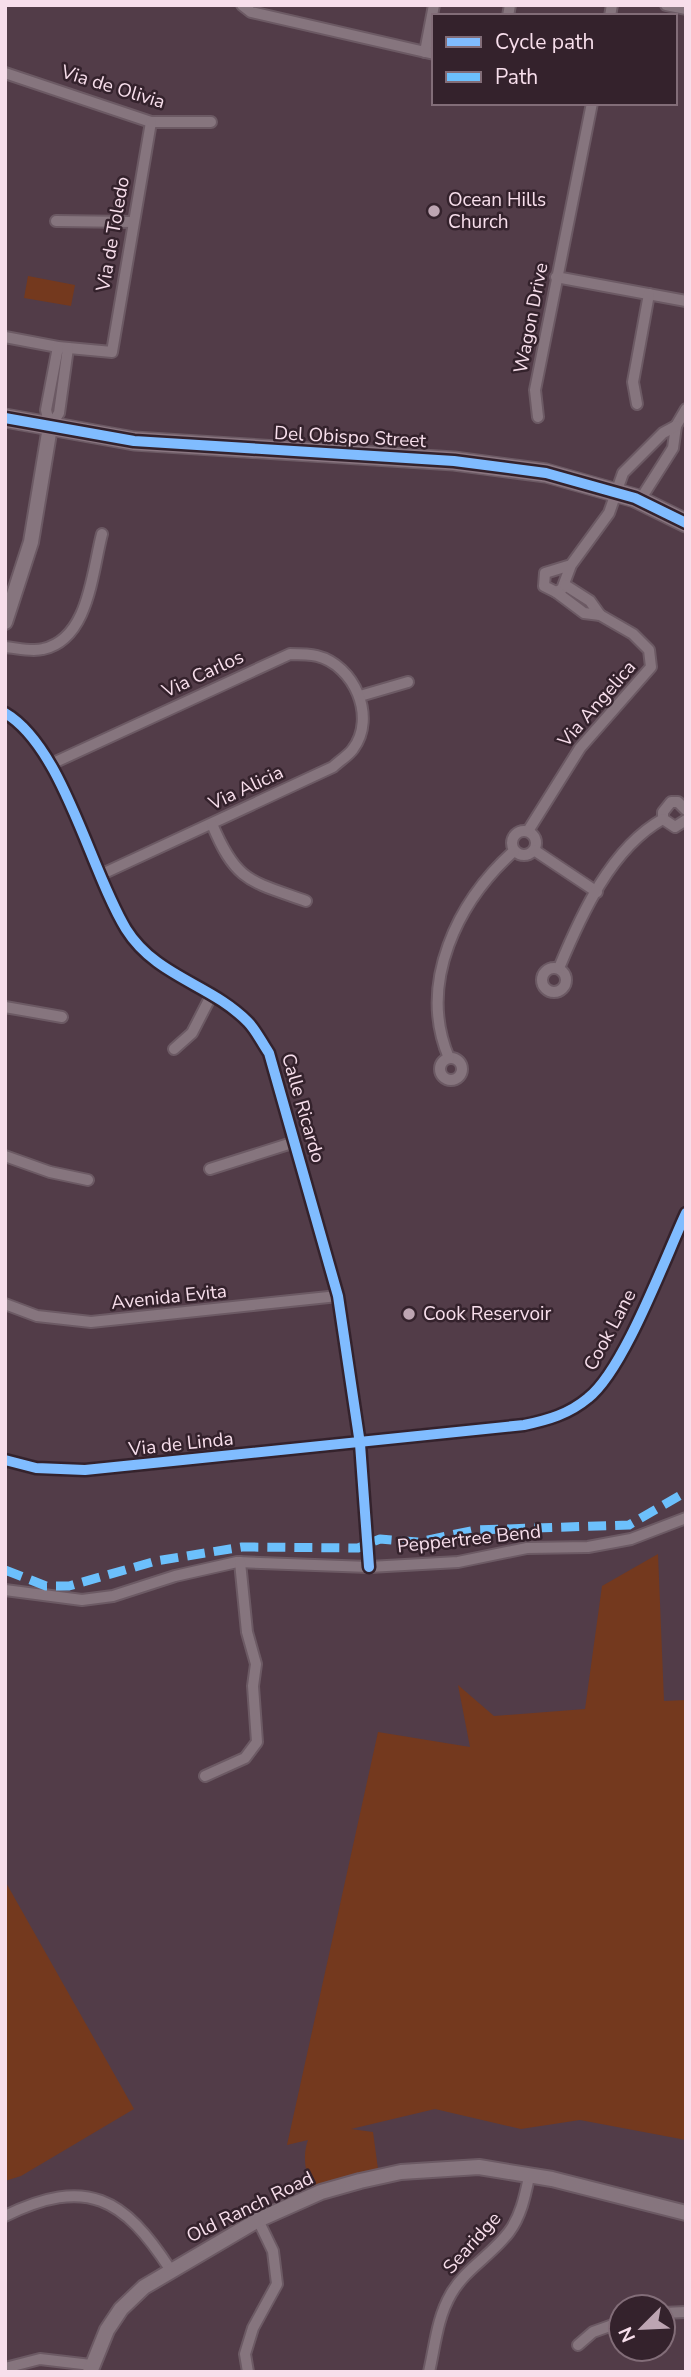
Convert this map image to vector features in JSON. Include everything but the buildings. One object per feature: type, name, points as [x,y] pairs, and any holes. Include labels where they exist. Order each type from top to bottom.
[{"type":"main road","name":"Del Obispo Street","points":[[5,418],[134,441],[454,461],[545,473],[640,500],[686,523]]},
{"type":"street","points":[[242,5],[251,12],[429,53],[432,24]]},
{"type":"street","points":[[666,5],[686,9]]},
{"type":"street","name":"Via de Olivia","points":[[5,72],[151,122],[211,122]]},
{"type":"street","name":"Wagon Drive","points":[[538,417],[535,390],[592,105]]},
{"type":"street","name":"Via de Toledo","points":[[63,347],[112,352],[151,122]]},
{"type":"street","points":[[56,221],[132,222]]},
{"type":"street","points":[[556,277],[686,301]]},
{"type":"street","points":[[637,404],[633,382],[649,294]]},
{"type":"street","points":[[5,337],[63,347],[46,410],[50,427],[31,542],[5,622]]},
{"type":"street","points":[[640,500],[673,448],[676,426],[686,409]]},
{"type":"street","points":[[571,565],[545,573],[544,586],[556,592],[565,585],[571,565],[609,513],[623,473],[637,456],[663,433],[676,426]]},
{"type":"street","points":[[5,647],[43,650],[67,638],[80,618],[102,534]]},
{"type":"street","name":"Via Angelica","points":[[449,1058],[441,1040],[439,999],[452,933],[477,888],[514,851],[511,843],[513,835],[528,831],[580,748],[651,667],[652,658],[642,642],[600,615],[590,601],[565,585]]},
{"type":"street","name":"Via Angelica","points":[[556,592],[584,613],[600,615]]},
{"type":"street","name":"Via Carlos","points":[[51,764],[290,654],[318,656],[343,670],[360,696]]},
{"type":"street","points":[[360,696],[408,682]]},
{"type":"street","name":"Via Alicia","points":[[100,875],[333,767],[354,748],[363,721],[360,696]]},
{"type":"street","name":"Calle Ricardo","points":[[5,713],[17,720],[51,764],[127,930],[161,968],[211,996],[248,1022],[269,1053],[338,1296],[360,1444],[369,1567]]},
{"type":"street","points":[[663,819],[663,813],[671,802],[678,802],[686,810]]},
{"type":"street","points":[[663,819],[675,827],[686,820]]},
{"type":"street","points":[[559,968],[597,892],[639,834],[663,819]]},
{"type":"street","points":[[212,824],[225,856],[250,881],[306,901]]},
{"type":"street","points":[[528,831],[536,839],[534,850]]},
{"type":"street","points":[[534,850],[597,892]]},
{"type":"street","points":[[514,851],[520,855],[534,850]]},
{"type":"street","points":[[174,1049],[192,1033],[211,996]]},
{"type":"street","points":[[5,1007],[62,1017]]},
{"type":"street","points":[[210,1169],[295,1142]]},
{"type":"street","points":[[5,1156],[88,1180]]},
{"type":"street","name":"Cook Lane","points":[[360,1444],[524,1425],[565,1414],[590,1398],[615,1366],[686,1213]]},
{"type":"street","name":"Avenida Evita","points":[[5,1304],[37,1316],[91,1322],[338,1296]]},
{"type":"street","name":"Via de Linda","points":[[5,1460],[36,1468],[85,1471],[360,1444]]},
{"type":"street","name":"Peppertree Bend","points":[[5,1590],[82,1600],[113,1596],[175,1576],[240,1562],[369,1567],[458,1562],[527,1548],[588,1547],[631,1539],[686,1517]]},
{"type":"street","points":[[205,1776],[245,1758],[257,1742],[253,1686],[256,1664],[247,1632],[240,1562]]},
{"type":"street","name":"Old Ranch Road","points":[[90,2368],[121,2309],[144,2287],[258,2220],[321,2192],[401,2172],[479,2167],[552,2179],[686,2213]]},
{"type":"street","name":"Searidge","points":[[429,2372],[440,2318],[450,2295],[464,2275],[509,2232],[517,2219],[529,2177]]},
{"type":"street","points":[[5,2216],[55,2196],[77,2196],[110,2204],[138,2223],[170,2270]]},
{"type":"street","points":[[248,2372],[245,2354],[253,2328],[276,2284],[273,2251],[258,2220]]},
{"type":"street","points":[[578,2345],[593,2332],[607,2327]]},
{"type":"street","points":[[5,2368],[40,2359],[90,2368]]},
{"type":"shaded area","points":[[28,276],[75,285],[71,306],[24,298]]},
{"type":"shaded area","points":[[658,1554],[664,1701],[686,1700],[686,2140],[580,2120],[521,2129],[435,2109],[351,2129],[373,2132],[378,2169],[310,2187],[305,2158],[308,2140],[287,2145],[378,1732],[470,1747],[458,1685],[494,1716],[585,1709],[602,1586]]},
{"type":"shaded area","points":[[5,1881],[134,2109],[21,2176],[5,2181]]},
{"type":"marked path","points":[[5,1570],[46,1586],[69,1586],[156,1561],[242,1547],[358,1548],[380,1539],[418,1542],[475,1530],[629,1525],[686,1492]]},
{"type":"cycle path","points":[[5,418],[134,441],[454,461],[546,473],[635,498],[686,523]]},
{"type":"cycle path","points":[[5,713],[25,730],[43,753],[74,812],[113,904],[138,945],[168,970],[233,1009],[251,1025],[269,1053],[338,1296],[360,1444],[369,1567]]},
{"type":"cycle path","points":[[5,1460],[36,1468],[85,1470],[524,1425],[558,1416],[588,1398],[616,1364],[643,1312],[686,1213]]},
{"type":"place","name":"Ocean Hills Church","points":[[434,211]]},
{"type":"place","name":"Cook Reservoir","points":[[409,1314]]}]
